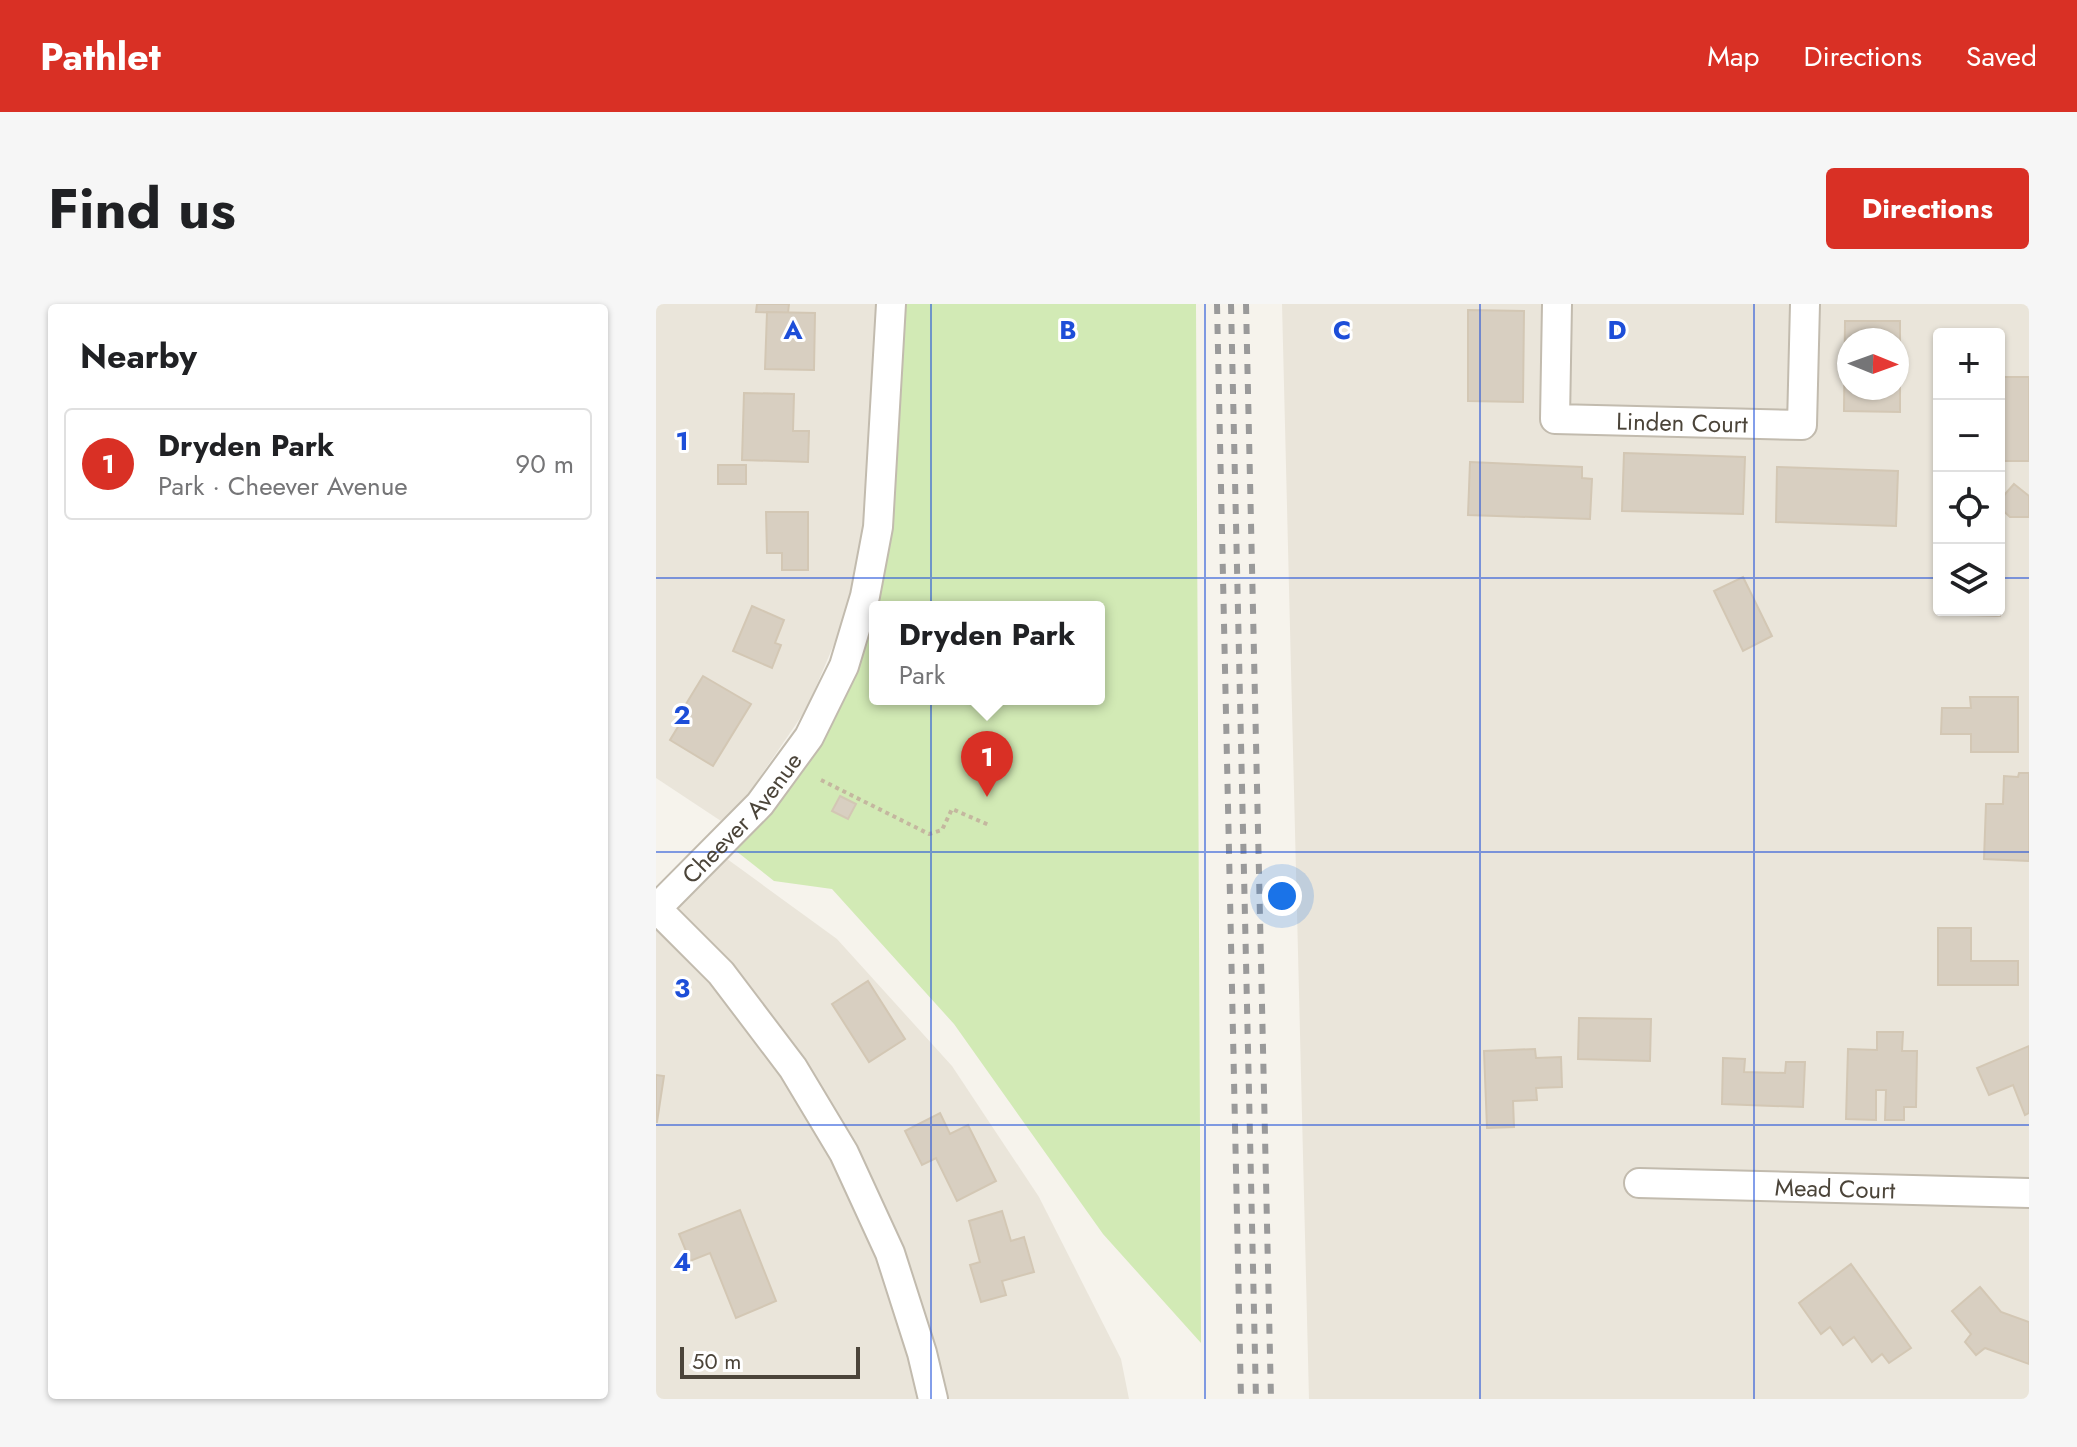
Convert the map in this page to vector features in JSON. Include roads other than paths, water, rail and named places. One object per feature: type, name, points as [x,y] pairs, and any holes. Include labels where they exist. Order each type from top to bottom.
[{"type":"street","name":"Cheever Avenue","points":[[891,304],[878,527],[865,596],[844,666],[809,737],[760,804],[656,908],[721,973],[793,1068],[844,1153],[890,1253],[922,1353],[933,1399]]},
{"type":"street","name":"Linden Court","points":[[1557,304],[1555,419],[1802,425],[1805,304]]},
{"type":"street","name":"Mead Court","points":[[1639,1183],[2029,1193]]},
{"type":"railway","points":[[1217,304],[1241,1399]]},
{"type":"railway","points":[[1231,304],[1256,1399]]},
{"type":"railway","points":[[1246,304],[1271,1399]]},
{"type":"place","name":"Dryden Park","points":[[987,797]]}]
